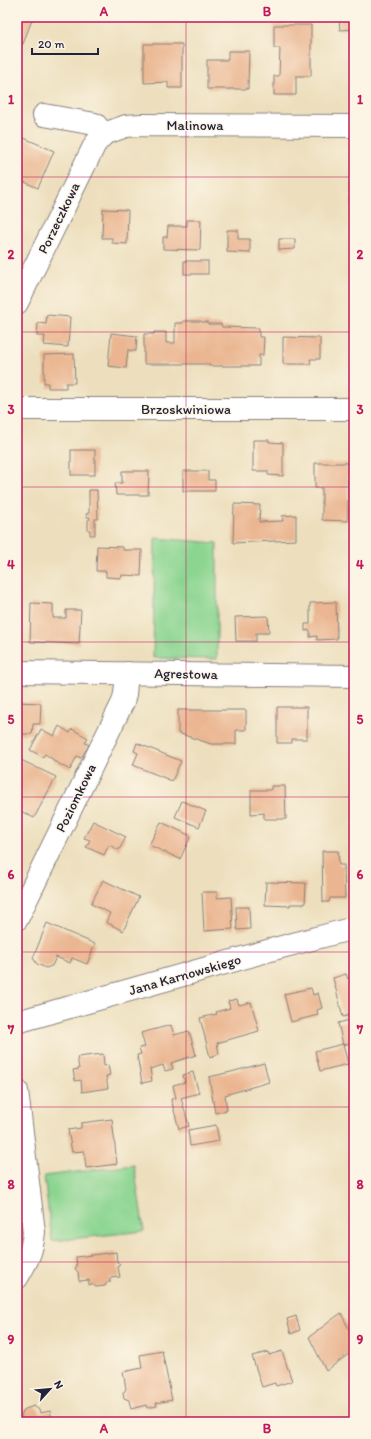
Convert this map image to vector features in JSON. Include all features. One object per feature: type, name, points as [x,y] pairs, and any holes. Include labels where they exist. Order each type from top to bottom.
[{"type":"street","points":[[44,115],[95,124],[104,134]]},
{"type":"street","name":"Malinowa","points":[[104,134],[126,126],[141,125],[354,126]]},
{"type":"street","name":"Porzeczkowa","points":[[17,303],[95,144],[104,134]]},
{"type":"street","name":"Brzoskwiniowa","points":[[17,409],[354,409]]},
{"type":"street","name":"Agrestowa","points":[[17,672],[354,676]]},
{"type":"street","name":"Poziomkowa","points":[[17,919],[123,702],[127,674]]},
{"type":"street","name":"Jana Karnowskiego","points":[[17,1022],[274,949],[354,928]]},
{"type":"street","points":[[17,1091],[34,1232],[29,1257],[17,1278]]},
{"type":"green space","points":[[155,538],[217,543],[217,659],[153,658]]},
{"type":"green space","points":[[134,1165],[144,1231],[52,1241],[44,1176]]},
{"type":"building","points":[[17,17],[33,17],[18,54],[17,53]]},
{"type":"building","points":[[102,17],[117,17],[116,19]]},
{"type":"building","points":[[339,17],[354,17],[354,29],[340,30]]},
{"type":"building","points":[[274,25],[311,25],[311,76],[296,76],[296,95],[274,95],[274,76],[279,76],[280,48],[274,48]]},
{"type":"building","points":[[144,44],[182,44],[182,88],[168,88],[168,82],[144,83]]},
{"type":"building","points":[[228,51],[249,51],[248,89],[207,89],[207,60],[228,60]]},
{"type":"building","points":[[24,138],[54,151],[38,188],[20,180],[17,186],[17,154]]},
{"type":"building","points":[[352,162],[354,162],[354,206],[351,206]]},
{"type":"building","points":[[103,209],[128,210],[127,244],[112,243],[112,238],[102,238]]},
{"type":"building","points":[[187,220],[201,220],[200,250],[163,249],[163,237],[167,237],[168,226],[187,226]]},
{"type":"building","points":[[227,230],[238,230],[238,239],[250,239],[250,253],[227,252]]},
{"type":"building","points":[[279,239],[295,239],[295,249],[279,250]]},
{"type":"building","points":[[184,261],[208,261],[208,274],[184,274]]},
{"type":"building","points":[[47,315],[70,317],[68,347],[44,345],[45,336],[37,336],[38,323],[46,324]]},
{"type":"building","points":[[183,321],[201,321],[208,322],[208,324],[221,324],[222,327],[259,328],[259,337],[264,337],[263,355],[259,355],[259,366],[144,364],[144,334],[166,332],[166,343],[175,343],[175,323],[183,323]]},
{"type":"building","points":[[111,333],[137,336],[136,351],[128,350],[126,368],[108,366]]},
{"type":"building","points":[[283,337],[320,338],[320,359],[310,359],[311,364],[283,364]]},
{"type":"building","points":[[74,354],[75,383],[66,383],[66,388],[48,388],[48,383],[44,383],[44,355]]},
{"type":"building","points":[[253,440],[269,440],[269,442],[283,443],[283,476],[268,475],[268,471],[253,471]]},
{"type":"building","points":[[71,450],[95,450],[95,475],[71,475]]},
{"type":"building","points":[[315,463],[348,463],[348,521],[322,520],[322,488],[315,488]]},
{"type":"building","points":[[122,471],[149,471],[148,495],[116,495],[115,483],[122,483]]},
{"type":"building","points":[[183,471],[208,471],[208,480],[215,480],[215,491],[183,491]]},
{"type":"building","points":[[89,490],[97,490],[98,519],[95,519],[95,535],[90,535],[90,530],[88,530],[88,520],[90,517],[87,517],[86,514],[89,513]]},
{"type":"building","points":[[234,504],[260,505],[259,522],[283,521],[282,516],[296,515],[296,540],[233,543]]},
{"type":"building","points":[[97,546],[123,547],[123,550],[142,550],[141,576],[122,575],[121,578],[106,577],[106,571],[96,571]]},
{"type":"building","points":[[336,602],[337,639],[317,640],[317,636],[310,637],[310,630],[305,631],[305,624],[310,624],[310,603]]},
{"type":"building","points":[[31,603],[53,604],[53,618],[66,618],[66,610],[81,610],[79,644],[30,642]]},
{"type":"building","points":[[268,616],[269,633],[256,633],[256,641],[236,641],[235,617]]},
{"type":"building","points":[[17,702],[41,703],[40,724],[33,724],[32,734],[17,734]]},
{"type":"building","points":[[277,707],[307,707],[307,739],[292,739],[292,743],[277,743]]},
{"type":"building","points":[[178,710],[246,710],[246,730],[236,730],[236,744],[211,744],[178,733]]},
{"type":"building","points":[[59,726],[70,733],[72,729],[88,738],[85,743],[89,745],[81,758],[77,756],[70,770],[45,754],[43,757],[30,750],[41,729],[54,736]]},
{"type":"building","points":[[137,743],[181,761],[172,781],[133,765],[138,753],[134,751]]},
{"type":"building","points":[[19,759],[56,777],[34,818],[17,809],[17,763]]},
{"type":"building","points":[[271,786],[285,786],[286,819],[264,819],[264,813],[251,814],[251,790],[271,790]]},
{"type":"building","points":[[182,801],[206,811],[199,827],[175,817]]},
{"type":"building","points":[[93,821],[126,837],[119,850],[109,845],[104,855],[86,847],[90,840],[84,838]]},
{"type":"building","points":[[161,822],[191,836],[180,859],[149,845]]},
{"type":"building","points":[[322,851],[338,851],[339,865],[344,865],[345,898],[330,898],[329,902],[323,902]]},
{"type":"building","points":[[103,880],[139,897],[123,931],[106,922],[110,913],[91,904]]},
{"type":"building","points":[[266,882],[306,883],[305,904],[290,904],[290,906],[265,905]]},
{"type":"building","points":[[202,892],[217,892],[217,898],[231,897],[233,929],[204,931]]},
{"type":"building","points":[[236,907],[249,907],[250,929],[237,930]]},
{"type":"building","points":[[47,923],[95,944],[87,964],[72,958],[70,963],[56,957],[52,966],[46,968],[37,964],[33,958]]},
{"type":"building","points":[[346,974],[348,979],[354,977],[354,1014],[343,1017],[333,978]]},
{"type":"building","points":[[311,988],[313,995],[318,993],[322,1008],[317,1010],[318,1015],[291,1022],[284,994]]},
{"type":"building","points":[[237,999],[239,1005],[251,1002],[259,1031],[217,1043],[219,1054],[210,1057],[200,1018],[217,1014],[216,1012],[230,1008],[228,1001]]},
{"type":"building","points":[[354,1019],[354,1042],[343,1045],[338,1023]]},
{"type":"building","points":[[171,1025],[174,1035],[189,1031],[196,1055],[171,1063],[173,1069],[165,1071],[163,1065],[150,1069],[152,1081],[142,1083],[137,1055],[141,1054],[139,1048],[145,1047],[141,1033]]},
{"type":"building","points":[[343,1044],[348,1064],[320,1071],[315,1051]]},
{"type":"building","points":[[103,1054],[104,1066],[108,1065],[110,1075],[106,1076],[108,1088],[82,1092],[81,1080],[75,1081],[73,1070],[79,1069],[77,1057]]},
{"type":"building","points":[[264,1063],[269,1082],[225,1095],[227,1110],[215,1113],[209,1077]]},
{"type":"building","points":[[193,1072],[199,1093],[181,1098],[189,1126],[179,1129],[171,1099],[176,1098],[173,1085],[185,1082],[183,1075]]},
{"type":"building","points":[[112,1119],[117,1164],[86,1168],[84,1151],[72,1152],[68,1130],[81,1128],[81,1123]]},
{"type":"building","points":[[216,1125],[219,1141],[190,1146],[188,1130]]},
{"type":"building","points":[[116,1252],[117,1262],[120,1264],[118,1267],[120,1277],[110,1278],[110,1282],[107,1282],[105,1286],[96,1287],[92,1284],[89,1285],[89,1280],[79,1281],[78,1272],[75,1269],[77,1266],[76,1257]]},
{"type":"building","points":[[341,1313],[354,1339],[354,1350],[326,1371],[309,1337]]},
{"type":"building","points":[[296,1316],[300,1330],[291,1334],[287,1319]]},
{"type":"building","points":[[162,1351],[172,1400],[156,1403],[157,1406],[147,1408],[146,1405],[131,1409],[129,1400],[124,1398],[123,1393],[126,1389],[123,1372],[142,1368],[140,1355]]},
{"type":"building","points":[[282,1351],[292,1381],[276,1386],[275,1383],[262,1387],[252,1356],[268,1352],[269,1355]]},
{"type":"building","points":[[34,1406],[40,1413],[50,1411],[53,1422],[17,1422],[17,1418],[22,1417],[21,1415],[25,1409]]}]
